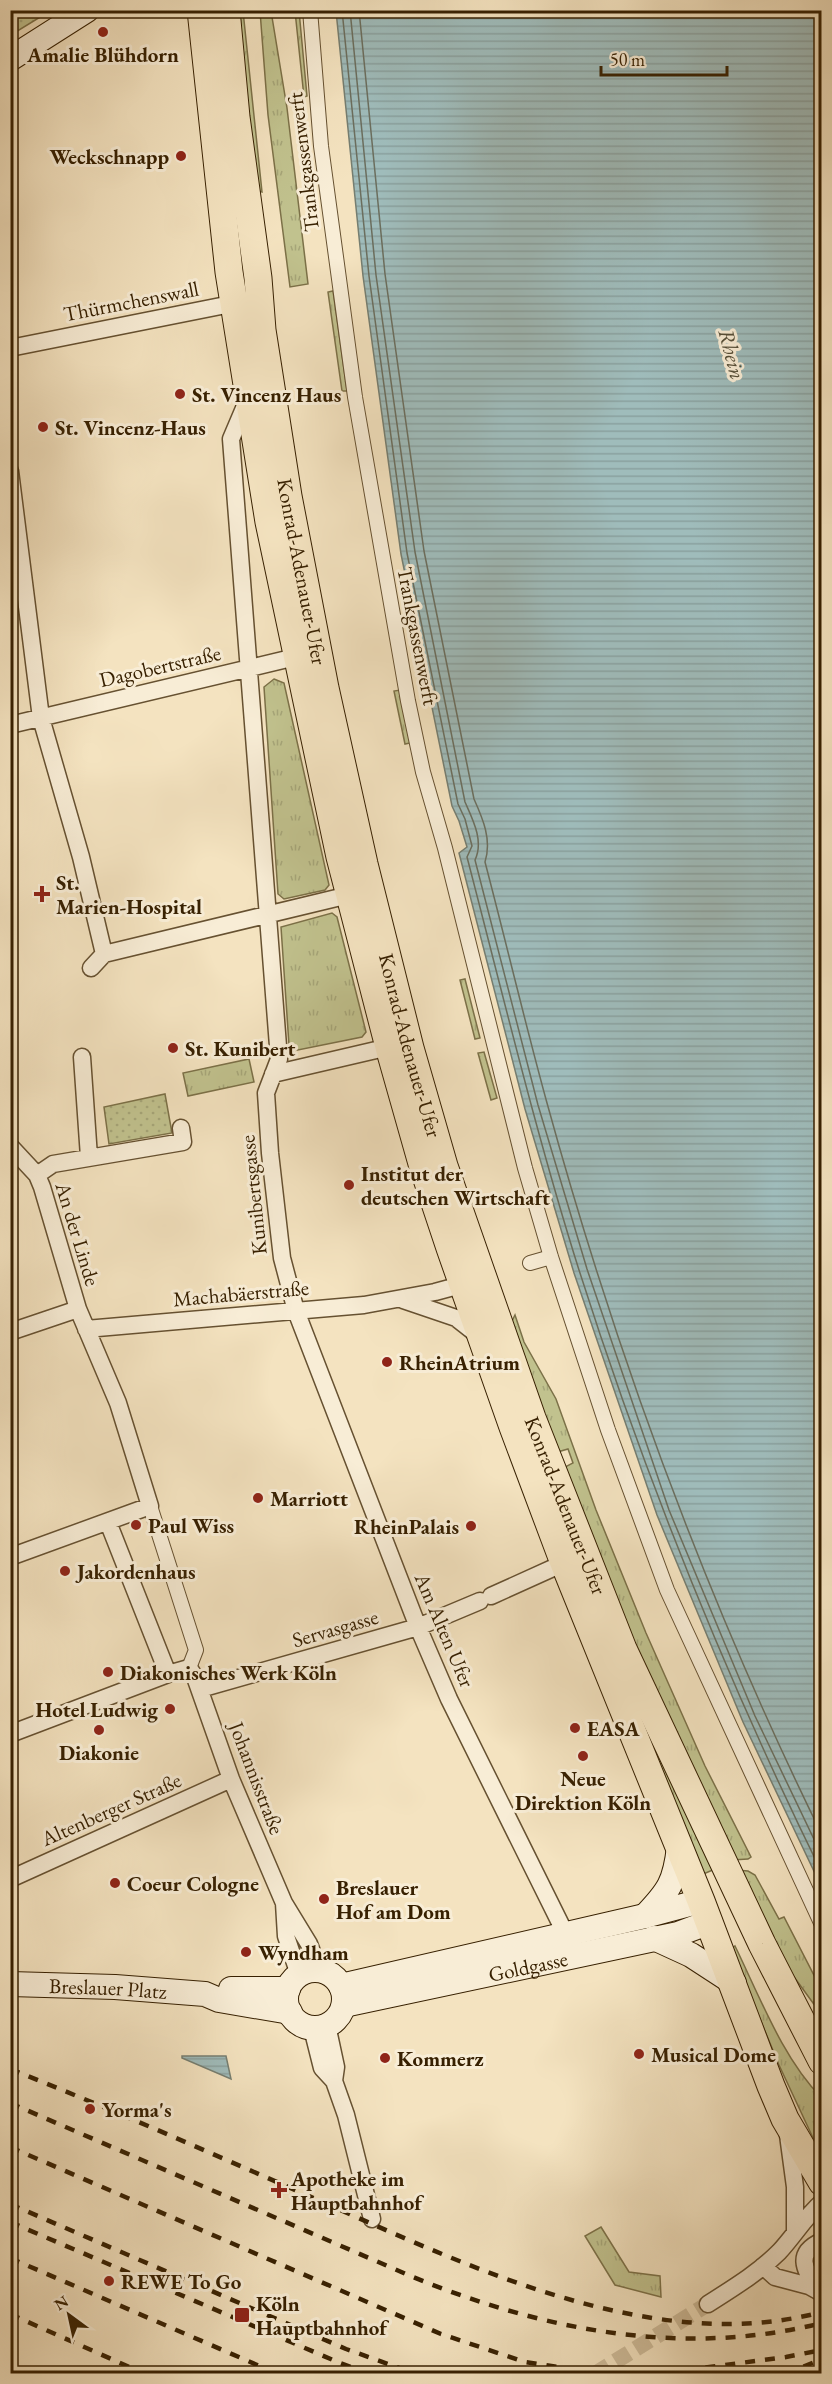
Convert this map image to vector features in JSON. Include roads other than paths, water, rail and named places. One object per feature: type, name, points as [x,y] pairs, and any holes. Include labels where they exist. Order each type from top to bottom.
[{"type":"main road","points":[[10,59],[87,10]]},
{"type":"main road","name":"Konrad-Adenauer-Ufer","points":[[201,10],[213,137],[288,496],[307,654],[349,895],[423,1167],[536,1429],[623,1649],[694,1804],[820,2057]]},
{"type":"main road","name":"Konrad-Adenauer-Ufer","points":[[226,10],[236,117],[247,301],[248,398],[269,522],[307,654],[364,864],[410,1048],[444,1166],[473,1282],[484,1340],[513,1427],[564,1563],[680,1847],[711,1910],[759,2055],[786,2119],[822,2182]]},
{"type":"main road","points":[[680,1847],[677,1868],[671,1885],[650,1927],[734,1983]]},
{"type":"main road","points":[[731,1880],[727,1897],[711,1910],[762,1944]]},
{"type":"main road","name":"Goldgasse","points":[[343,1996],[650,1927],[693,1930],[711,1910]]},
{"type":"main road","points":[[336,1978],[343,1996],[340,2014],[320,2027],[299,2023],[299,1987],[336,1978]]},
{"type":"main road","name":"Breslauer Platz","points":[[10,1984],[115,1987],[205,1994],[216,1990],[299,1987]]},
{"type":"street","name":"Trankgassenwerft","points":[[310,10],[321,146],[355,397],[408,701],[423,772],[445,848],[525,1168],[551,1257],[608,1430],[667,1590],[822,1925]]},
{"type":"street","name":"Thürmchenswall","points":[[10,348],[247,301]]},
{"type":"street","points":[[248,398],[231,439],[279,1059],[273,1074]]},
{"type":"street","points":[[10,471],[40,718],[81,857],[104,954]]},
{"type":"street","name":"Dagobertstraße","points":[[10,725],[307,654]]},
{"type":"street","points":[[91,968],[104,954],[349,895]]},
{"type":"street","name":"Konrad-Adenauer-Ufer","points":[[273,1074],[389,1047]]},
{"type":"street","points":[[82,1057],[89,1158]]},
{"type":"street","name":"Kunibertsgasse","points":[[273,1074],[266,1093],[270,1153],[282,1258],[296,1311]]},
{"type":"street","points":[[37,1175],[53,1164],[183,1142],[181,1128]]},
{"type":"street","name":"An der Linde","points":[[10,1146],[37,1175],[78,1309]]},
{"type":"street","points":[[530,1263],[551,1257]]},
{"type":"street","name":"Machabäerstraße","points":[[86,1329],[364,1305],[473,1282]]},
{"type":"street","name":"Machabäerstraße","points":[[399,1299],[456,1318],[484,1340]]},
{"type":"street","points":[[10,1332],[78,1309],[118,1404],[196,1650],[189,1668],[10,1734]]},
{"type":"street","name":"Am Alten Ufer","points":[[296,1311],[418,1627],[454,1708],[571,1945]]},
{"type":"street","points":[[10,1557],[150,1506]]},
{"type":"street","points":[[108,1522],[168,1674]]},
{"type":"street","name":"Servasgasse","points":[[200,1689],[418,1627],[564,1563]]},
{"type":"street","name":"Johannisstraße","points":[[189,1668],[200,1689],[231,1779],[284,1903],[309,1944],[299,1987]]},
{"type":"street","name":"Altenberger Straße","points":[[10,1879],[231,1779]]},
{"type":"street","points":[[320,2027],[322,2068],[333,2080],[355,2147],[372,2219]]},
{"type":"street","points":[[786,2119],[795,2187],[795,2232]]},
{"type":"street","points":[[708,2304],[763,2266],[822,2202]]},
{"type":"street","points":[[763,2266],[776,2277],[809,2286],[818,2291],[804,2264],[806,2253],[813,2245],[822,2241]]},
{"type":"water","name":"Rhein","points":[[336,11],[821,11],[821,1886],[743,1722],[657,1515],[574,1273],[525,1109],[459,853],[467,847],[452,806],[401,554],[363,276]]},
{"type":"water","points":[[182,2056],[226,2056],[231,2079],[182,2058]]},
{"type":"tunnel","points":[[595,2374],[708,2304]]},
{"type":"railway","points":[[10,2069],[157,2130],[425,2247],[489,2273],[555,2295],[622,2312],[689,2322],[756,2323],[822,2312]]},
{"type":"railway","points":[[10,2103],[413,2277],[462,2296],[512,2311],[562,2324],[614,2333],[666,2338],[718,2338],[770,2333],[822,2323]]},
{"type":"railway","points":[[10,2147],[441,2334],[525,2362],[599,2373],[664,2373],[822,2350]]},
{"type":"railway","points":[[10,2204],[346,2349],[416,2374]]},
{"type":"railway","points":[[10,2222],[369,2374]]},
{"type":"railway","points":[[10,2258],[278,2374]]},
{"type":"railway","points":[[10,2314],[145,2374]]},
{"type":"railway","points":[[785,2374],[822,2359]]},
{"type":"place","name":"Amalie Blühdorn","points":[[103,32]]},
{"type":"place","name":"Weckschnapp","points":[[181,156]]},
{"type":"place","name":"St. Vincenz Haus","points":[[180,394]]},
{"type":"place","name":"St. Vincenz-Haus","points":[[43,427]]},
{"type":"place","name":"St. Marien-Hospital","points":[[42,894]]},
{"type":"place","name":"St. Kunibert","points":[[173,1048]]},
{"type":"place","name":"Institut der deutschen Wirtschaft","points":[[349,1185]]},
{"type":"place","name":"RheinAtrium","points":[[387,1362]]},
{"type":"place","name":"Marriott","points":[[258,1498]]},
{"type":"place","name":"Paul Wiss","points":[[136,1525]]},
{"type":"place","name":"RheinPalais","points":[[471,1526]]},
{"type":"place","name":"Jakordenhaus","points":[[65,1571]]},
{"type":"place","name":"Diakonisches Werk Köln","points":[[108,1672]]},
{"type":"place","name":"Hotel Ludwig","points":[[170,1709]]},
{"type":"place","name":"EASA","points":[[575,1728]]},
{"type":"place","name":"Diakonie","points":[[99,1730]]},
{"type":"place","name":"Neue Direktion Köln","points":[[583,1756]]},
{"type":"place","name":"Coeur Cologne","points":[[115,1883]]},
{"type":"place","name":"Breslauer Hof am Dom","points":[[324,1899]]},
{"type":"place","name":"Wyndham","points":[[246,1952]]},
{"type":"place","name":"Musical Dome","points":[[639,2054]]},
{"type":"place","name":"Kommerz","points":[[385,2058]]},
{"type":"place","name":"Yorma's","points":[[90,2109]]},
{"type":"place","name":"Apotheke im Hauptbahnhof","points":[[279,2190]]},
{"type":"place","name":"REWE To Go","points":[[109,2281]]},
{"type":"place","name":"Köln Hauptbahnhof","points":[[242,2315]]}]
